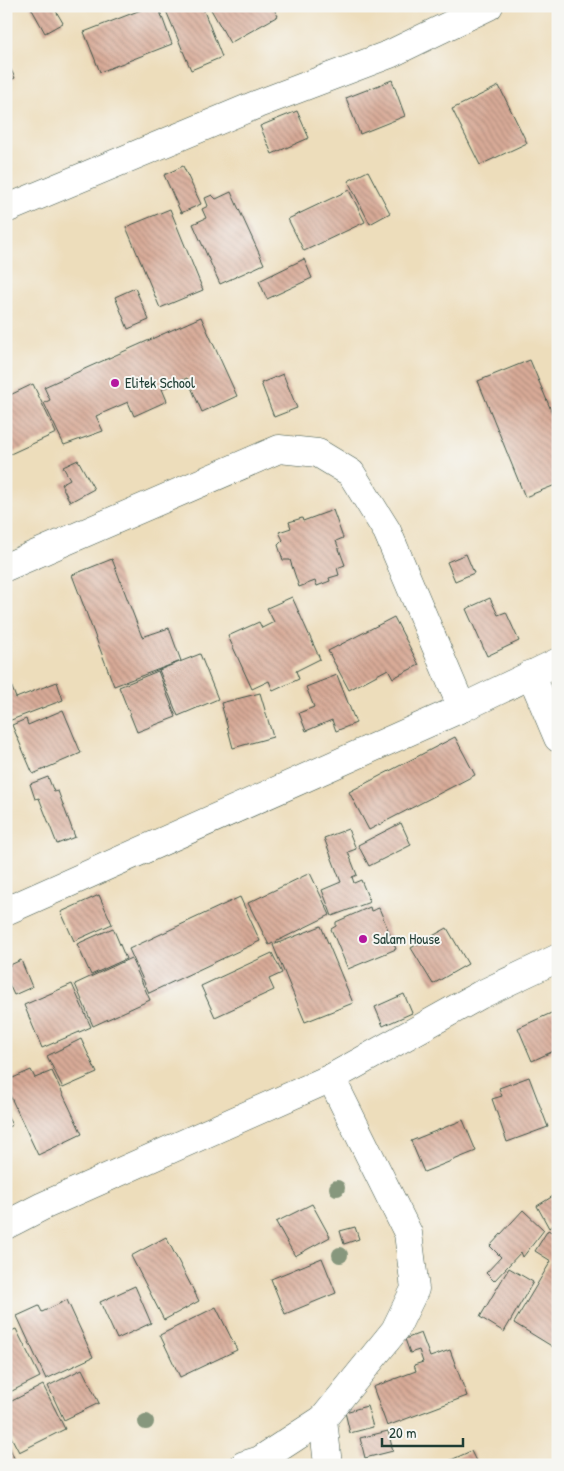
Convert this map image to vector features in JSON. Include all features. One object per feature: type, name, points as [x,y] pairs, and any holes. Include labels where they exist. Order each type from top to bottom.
[{"type":"street","points":[[6,209],[258,104],[390,54],[489,6]]},
{"type":"street","points":[[6,567],[279,449],[318,453],[351,473],[387,531],[462,708]]},
{"type":"street","points":[[6,911],[462,708],[558,662]]},
{"type":"street","points":[[531,674],[558,738]]},
{"type":"street","points":[[6,1224],[331,1078],[480,995],[558,958]]},
{"type":"street","points":[[244,1465],[260,1460],[323,1419],[395,1330],[415,1290],[408,1234],[331,1078]]},
{"type":"street","points":[[323,1419],[328,1465]]},
{"type":"building","points":[[30,6],[53,6],[63,23],[45,33]]},
{"type":"building","points":[[151,6],[158,6],[172,44],[100,72],[84,32]]},
{"type":"building","points":[[164,6],[202,6],[222,57],[191,70]]},
{"type":"building","points":[[209,6],[272,6],[278,16],[230,43]]},
{"type":"building","points":[[6,60],[15,78],[6,82]]},
{"type":"building","points":[[392,80],[405,116],[360,134],[346,98]]},
{"type":"building","points":[[499,86],[527,143],[480,165],[452,109]]},
{"type":"building","points":[[297,111],[309,138],[272,154],[260,126]]},
{"type":"building","points":[[183,166],[201,204],[181,213],[164,175]]},
{"type":"building","points":[[368,171],[390,213],[370,224],[348,181]]},
{"type":"building","points":[[349,190],[365,222],[304,251],[288,219]]},
{"type":"building","points":[[231,192],[264,264],[220,284],[193,224],[206,218],[202,209],[208,206],[205,198],[212,195],[216,199]]},
{"type":"building","points":[[170,209],[203,290],[160,308],[126,227]]},
{"type":"building","points":[[304,259],[312,278],[267,299],[259,281]]},
{"type":"building","points":[[135,288],[149,320],[128,329],[115,297]]},
{"type":"building","name":"Elitek School","points":[[201,317],[237,396],[202,412],[187,378],[162,389],[167,401],[134,416],[128,402],[96,416],[103,431],[64,445],[44,403],[50,400],[44,387]]},
{"type":"building","points":[[530,360],[558,427],[558,484],[525,497],[478,381]]},
{"type":"building","points":[[283,374],[297,408],[274,417],[261,383]]},
{"type":"building","points":[[33,384],[56,433],[6,456],[6,397]]},
{"type":"building","points":[[78,460],[94,489],[70,502],[61,484],[70,479],[63,467]]},
{"type":"building","points":[[333,510],[343,538],[336,541],[345,565],[337,568],[339,575],[329,578],[330,581],[317,586],[315,581],[299,587],[290,560],[283,560],[278,545],[283,540],[279,532],[291,528],[289,522],[302,518],[303,521]]},
{"type":"building","points":[[466,554],[474,573],[455,581],[447,562]]},
{"type":"building","points":[[112,559],[142,637],[169,628],[181,661],[114,686],[72,575]]},
{"type":"building","points":[[292,597],[320,659],[296,671],[299,679],[273,691],[269,681],[252,689],[228,636],[259,622],[262,628],[274,622],[267,608]]},
{"type":"building","points":[[490,598],[498,615],[506,612],[519,641],[487,656],[466,609]]},
{"type":"building","points":[[394,617],[419,665],[393,678],[388,669],[349,690],[328,651]]},
{"type":"building","points":[[200,654],[218,699],[178,716],[159,670]]},
{"type":"building","points":[[158,671],[176,717],[137,732],[119,687]]},
{"type":"building","points":[[6,672],[16,698],[57,682],[63,700],[6,722]]},
{"type":"building","points":[[337,675],[356,723],[336,731],[332,720],[306,731],[299,713],[314,707],[306,687]]},
{"type":"building","points":[[260,693],[273,737],[233,748],[221,703]]},
{"type":"building","points":[[63,710],[81,753],[33,774],[12,725],[26,719],[28,725]]},
{"type":"building","points":[[455,737],[475,775],[369,830],[349,792]]},
{"type":"building","points":[[48,777],[54,792],[58,791],[75,837],[57,844],[39,798],[35,799],[30,784]]},
{"type":"building","points":[[401,823],[411,845],[369,866],[358,845]]},
{"type":"building","points":[[348,829],[356,849],[348,852],[357,875],[352,877],[354,883],[361,880],[370,902],[332,916],[322,890],[341,882],[324,838]]},
{"type":"building","points":[[310,873],[330,915],[269,945],[248,903]]},
{"type":"building","points":[[99,895],[112,924],[74,941],[61,912]]},
{"type":"building","points":[[240,897],[260,941],[149,993],[129,949]]},
{"type":"building","name":"Salam House","points":[[370,907],[371,911],[379,908],[396,949],[348,969],[331,929],[336,926],[336,922]]},
{"type":"building","points":[[321,926],[353,1003],[305,1022],[273,945]]},
{"type":"building","points":[[113,928],[126,959],[91,975],[77,944]]},
{"type":"building","points":[[447,928],[468,964],[433,984],[411,948]]},
{"type":"building","points":[[272,953],[282,973],[269,979],[274,990],[215,1017],[201,986]]},
{"type":"building","points":[[131,958],[150,1000],[93,1026],[75,984]]},
{"type":"building","points":[[21,960],[32,987],[14,995],[6,978],[6,967]]},
{"type":"building","points":[[72,984],[91,1027],[42,1048],[24,1005]]},
{"type":"building","points":[[404,994],[412,1013],[383,1026],[375,1007]]},
{"type":"building","points":[[558,1010],[558,1049],[532,1061],[518,1028]]},
{"type":"building","points":[[81,1039],[97,1073],[63,1088],[47,1056]]},
{"type":"building","points":[[31,1070],[35,1078],[52,1071],[82,1134],[38,1155],[6,1087],[6,1081]]},
{"type":"building","points":[[529,1077],[548,1127],[507,1142],[492,1099],[502,1096],[499,1088]]},
{"type":"building","points":[[6,1114],[12,1125],[6,1128]]},
{"type":"building","points":[[463,1120],[476,1151],[424,1172],[411,1141]]},
{"type":"building","points":[[558,1193],[558,1222],[549,1228],[537,1206]]},
{"type":"building","points":[[312,1204],[330,1237],[295,1256],[276,1222]]},
{"type":"building","points":[[523,1210],[544,1230],[523,1257],[521,1252],[494,1281],[486,1273],[501,1257],[490,1246]]},
{"type":"building","points":[[355,1227],[359,1239],[344,1244],[340,1231]]},
{"type":"building","points":[[548,1230],[558,1236],[558,1350],[514,1323],[551,1261],[535,1251]]},
{"type":"building","points":[[166,1237],[199,1301],[164,1320],[131,1256]]},
{"type":"building","points":[[322,1258],[336,1293],[285,1314],[271,1279]]},
{"type":"building","points":[[509,1268],[533,1282],[504,1332],[480,1317]]},
{"type":"building","points":[[135,1286],[151,1323],[117,1339],[100,1302]]},
{"type":"building","points":[[67,1300],[93,1357],[46,1379],[17,1316],[39,1306],[42,1312]]},
{"type":"building","points":[[216,1307],[237,1350],[180,1377],[160,1335]]},
{"type":"building","points":[[16,1329],[40,1377],[6,1394],[6,1333]]},
{"type":"building","points":[[421,1333],[430,1357],[450,1350],[467,1396],[387,1426],[373,1387],[416,1371],[414,1365],[423,1362],[419,1350],[410,1353],[405,1339]]},
{"type":"building","points":[[82,1369],[99,1403],[64,1420],[48,1386]]},
{"type":"building","points":[[43,1385],[65,1429],[19,1452],[6,1427],[6,1404]]},
{"type":"building","points":[[367,1406],[373,1427],[350,1433],[345,1412]]},
{"type":"building","points":[[388,1431],[393,1451],[365,1458],[360,1438]]},
{"type":"building","points":[[6,1439],[17,1465],[6,1465]]},
{"type":"building","points":[[471,1451],[478,1465],[440,1465]]},
{"type":"place","name":"Elitek School","points":[[115,383]]},
{"type":"place","name":"Salam House","points":[[363,939]]}]
